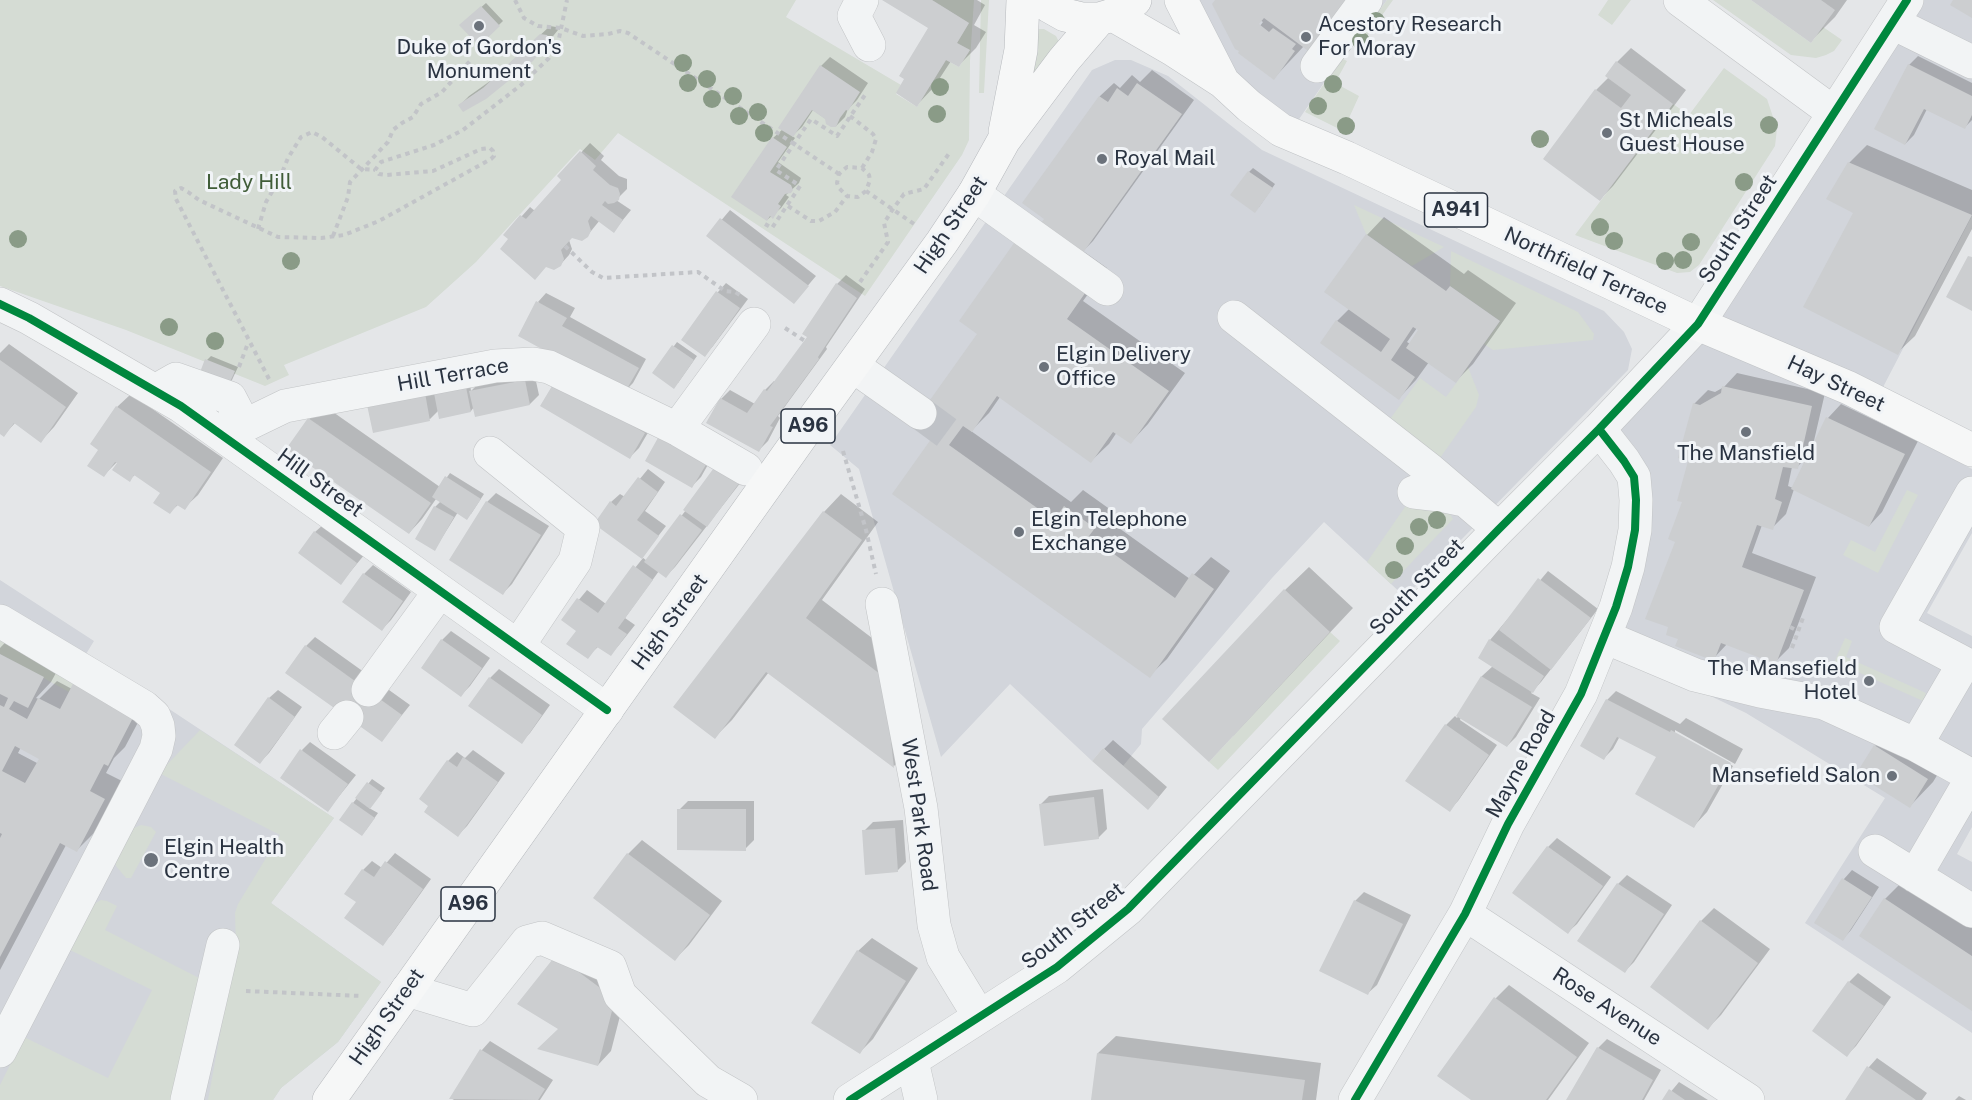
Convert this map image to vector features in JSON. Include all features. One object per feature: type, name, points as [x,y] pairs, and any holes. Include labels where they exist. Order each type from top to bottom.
[{"type":"main road","name":"High Street","points":[[1004,140],[1021,50],[1023,0]]},
{"type":"main road","points":[[1042,0],[1065,15],[1082,19],[1116,11]]},
{"type":"main road","name":"Northfield Terrace","points":[[1181,0],[1223,82]]},
{"type":"main road","name":"High Street","points":[[329,1100],[974,194],[1004,140],[1064,60],[1116,11]]},
{"type":"main road","name":"Northfield Terrace","points":[[1116,11],[1223,82],[1249,106],[1281,130],[1347,158],[1698,324]]},
{"type":"main road","name":"Hay Street","points":[[1698,324],[1849,388],[1972,450]]},
{"type":"street","points":[[862,0],[854,16],[869,45]]},
{"type":"street","points":[[1317,66],[1366,0]]},
{"type":"street","points":[[1680,0],[1834,113]]},
{"type":"street","points":[[1900,11],[1972,62]]},
{"type":"street","name":"South Street","points":[[850,1100],[1057,967],[1128,909],[1599,429],[1698,324],[1900,11]]},
{"type":"street","points":[[974,194],[1107,289]]},
{"type":"street","name":"Hill Street","points":[[0,304],[170,387],[181,406],[232,420],[440,591],[607,710]]},
{"type":"street","points":[[1234,318],[1430,470],[1499,529]]},
{"type":"street","points":[[677,429],[754,324]]},
{"type":"street","name":"Hill Terrace","points":[[232,420],[285,406],[495,366],[533,364],[549,367],[677,429],[747,469]]},
{"type":"street","points":[[853,366],[920,413]]},
{"type":"street","name":"Mayne Road","points":[[1355,1100],[1465,914],[1508,824],[1581,694],[1616,607],[1628,567],[1635,530],[1634,477],[1599,429]]},
{"type":"street","points":[[489,453],[583,528],[575,561],[518,646]]},
{"type":"street","points":[[1414,492],[1466,501]]},
{"type":"street","points":[[1916,745],[1964,663],[1896,627],[1972,493]]},
{"type":"street","points":[[368,690],[440,591]]},
{"type":"street","name":"West Park Road","points":[[882,604],[921,808],[934,925],[943,957],[979,1016]]},
{"type":"street","points":[[0,621],[144,707],[154,716],[159,736],[156,749],[0,1051]]},
{"type":"street","points":[[1605,637],[1695,675],[1760,691],[1824,703],[1916,745],[1972,777],[1915,876]]},
{"type":"street","points":[[1875,851],[1972,911]]},
{"type":"street","name":"Rose Avenue","points":[[1465,914],[1748,1100]]},
{"type":"street","points":[[407,990],[473,1010],[527,942],[542,938],[610,967],[620,995],[708,1081],[741,1100]]},
{"type":"street","points":[[187,1100],[223,945]]},
{"type":"street","points":[[912,1061],[921,1100]]},
{"type":"path","points":[[515,0],[524,18],[538,26],[561,28],[583,36],[620,31],[628,33],[839,174]]},
{"type":"path","points":[[375,170],[381,162],[434,145],[463,130],[521,85],[549,58],[558,43],[567,0]]},
{"type":"path","points":[[333,236],[348,197],[350,182],[388,142],[393,130],[413,117],[421,104],[442,92],[471,60]]},
{"type":"path","points":[[765,224],[772,228],[800,186],[777,170],[811,119],[837,136],[867,92]]},
{"type":"path","points":[[850,116],[876,139],[872,153],[862,168]]},
{"type":"path","points":[[258,229],[266,202],[288,158],[301,137],[312,132],[322,137],[362,169],[375,170],[386,175],[433,171],[481,148],[490,148],[494,156],[378,222],[344,235],[321,238],[278,237],[258,229],[199,200],[181,188],[175,191],[176,200],[248,342],[285,406]]},
{"type":"path","points":[[860,282],[888,242],[884,223],[893,209],[904,194],[924,189],[950,152]]},
{"type":"path","points":[[847,167],[862,168],[870,180],[866,191],[858,197],[847,196],[837,183],[839,174],[847,167]]},
{"type":"path","points":[[866,191],[920,228]]},
{"type":"path","points":[[788,206],[812,221],[819,221],[835,212],[847,196]]},
{"type":"path","points":[[565,246],[592,272],[603,278],[698,272],[718,286]]},
{"type":"path","points":[[843,451],[866,530],[882,604]]},
{"type":"path","points":[[1792,648],[1804,615]]},
{"type":"path","points":[[1790,627],[1798,631]]},
{"type":"path","points":[[212,990],[364,996]]},
{"type":"shaded area","points":[[1189,0],[1387,0],[1356,42],[1341,58],[1295,125],[1240,85]]},
{"type":"shaded area","points":[[1909,0],[1972,0],[1972,216],[1868,416],[1972,469],[1972,533],[1927,613],[1972,636],[1972,827],[1957,854],[1972,862],[1972,1033],[1805,923],[1885,798],[1746,713],[1623,654],[1612,634],[1633,576],[1611,429]]},
{"type":"shaded area","points":[[1115,60],[1131,60],[1168,76],[1262,150],[1604,311],[1624,332],[1632,349],[1628,370],[1405,597],[1324,522],[1272,578],[1142,729],[1141,744],[1123,766],[1103,748],[1092,761],[1010,684],[941,757],[859,469],[830,445],[1092,70]]},
{"type":"shaded area","name":"Elgin Health Centre","points":[[0,580],[94,641],[86,654],[334,818],[271,903],[381,982],[338,1042],[281,1088],[273,1100],[0,1100]]},
{"type":"green space","name":"Lady Hill","points":[[0,0],[796,0],[786,17],[901,85],[896,94],[917,107],[946,60],[959,67],[970,50],[957,43],[969,23],[932,0],[974,0],[970,61],[969,140],[962,155],[865,296],[618,133],[595,160],[580,149],[476,262],[426,307],[284,365],[289,375],[265,386],[126,330],[0,286]]},
{"type":"green space","points":[[981,0],[989,0],[984,93],[979,93]]},
{"type":"green space","points":[[1387,0],[1393,0],[1360,46],[1356,42]]},
{"type":"green space","points":[[1608,0],[1631,0],[1612,25],[1598,15]]},
{"type":"green space","points":[[1713,0],[1751,0],[1811,43],[1823,27],[1842,40],[1834,51],[1816,58],[1791,55]]},
{"type":"green space","points":[[1038,29],[1044,29],[1056,36],[1060,44],[1028,84],[1032,40]]},
{"type":"green space","points":[[1341,58],[1347,61],[1335,83],[1359,96],[1349,118],[1347,133],[1305,112]]},
{"type":"green space","points":[[1724,68],[1767,99],[1777,129],[1775,146],[1699,265],[1690,272],[1677,273],[1575,235],[1673,104],[1689,115]]},
{"type":"green space","points":[[1354,205],[1444,247],[1412,266],[1366,234]]},
{"type":"green space","points":[[1451,251],[1578,312],[1594,334],[1593,340],[1493,350],[1484,344],[1500,321],[1450,286]]},
{"type":"green space","points":[[1468,367],[1479,395],[1476,407],[1440,458],[1390,419],[1420,378],[1446,397]]},
{"type":"green space","points":[[1907,490],[1918,495],[1878,573],[1843,555],[1851,540],[1875,552]]},
{"type":"green space","points":[[1407,504],[1449,512],[1453,519],[1391,584],[1367,562]]},
{"type":"green space","points":[[1330,632],[1340,641],[1218,770],[1209,762]]},
{"type":"green space","points":[[1845,638],[1852,641],[1846,657],[1926,693],[1923,701],[1842,665],[1836,677],[1829,674]]},
{"type":"green space","points":[[0,639],[75,680],[69,692],[0,654]]},
{"type":"green space","points":[[200,730],[334,818],[271,903],[381,982],[338,1042],[281,1088],[273,1100],[208,1100],[236,947],[235,913],[238,904],[280,835],[159,773]]},
{"type":"green space","points":[[141,825],[151,827],[156,832],[131,878],[126,878],[116,866],[115,858],[129,830]]},
{"type":"green space","points":[[101,900],[117,906],[105,930],[205,981],[177,1100],[0,1100],[0,1085],[24,1037],[108,1078],[152,990],[68,949],[94,904]]},
{"type":"building","points":[[882,0],[932,0],[969,23],[957,43],[970,50],[959,67],[946,60],[917,107],[896,93],[904,79],[899,76],[928,28]]},
{"type":"building","name":"Acestory Research For Moray","points":[[1215,0],[1350,0],[1311,53],[1264,18],[1259,24],[1269,32],[1273,28],[1296,44],[1292,49],[1295,51],[1274,80],[1235,49],[1212,4]]},
{"type":"building","points":[[1751,0],[1821,0],[1835,10],[1811,43]]},
{"type":"building","points":[[1953,0],[1972,0],[1972,18],[1950,5]]},
{"type":"building","name":"Duke of Gordon's Monument","points":[[481,6],[500,26],[479,46],[459,25]]},
{"type":"building","points":[[540,34],[547,35],[550,40],[533,61],[486,99],[463,112],[458,105],[483,88]]},
{"type":"building","name":"St Micheals Guest House","points":[[1616,61],[1673,104],[1600,201],[1543,159],[1595,89],[1621,108],[1631,95],[1605,76]]},
{"type":"building","points":[[1908,64],[1972,96],[1972,115],[1965,129],[1924,109],[1905,145],[1874,129]]},
{"type":"building","points":[[820,65],[860,92],[836,127],[826,124],[825,119],[812,110],[793,137],[778,128]]},
{"type":"building","name":"Royal Mail","points":[[1137,83],[1182,114],[1080,257],[1038,227],[1044,219],[1022,203],[1099,96],[1108,102],[1117,88],[1128,96]]},
{"type":"building","points":[[772,137],[787,147],[770,172],[791,185],[793,190],[785,194],[778,204],[781,206],[773,219],[770,216],[767,221],[731,197]]},
{"type":"building","points":[[580,151],[596,166],[593,170],[610,185],[618,188],[619,200],[608,204],[605,201],[602,205],[623,220],[614,233],[591,216],[588,221],[591,231],[588,237],[582,241],[572,238],[561,250],[564,259],[561,266],[554,270],[546,267],[535,280],[500,249],[508,239],[503,235],[520,215],[526,219],[561,180],[557,176]]},
{"type":"building","points":[[1848,162],[1972,215],[1898,355],[1803,307],[1853,213],[1826,199]]},
{"type":"building","points":[[1248,171],[1273,188],[1255,213],[1230,195]]},
{"type":"building","points":[[720,218],[809,286],[794,304],[706,236]]},
{"type":"building","points":[[1366,234],[1446,291],[1450,286],[1500,321],[1456,383],[1406,348],[1418,330],[1413,327],[1391,360],[1415,377],[1399,400],[1320,343],[1336,320],[1381,352],[1390,339],[1324,292]]},
{"type":"building","points":[[1019,236],[1090,286],[1067,319],[1169,391],[1131,444],[1113,432],[1091,463],[997,396],[972,432],[963,426],[949,445],[1054,520],[1064,506],[1095,528],[1089,536],[1175,598],[1192,573],[1214,589],[1150,678],[892,494],[934,435],[915,421],[977,334],[959,321]]},
{"type":"building","points":[[1968,256],[1972,257],[1972,311],[1946,297]]},
{"type":"building","points":[[836,283],[857,298],[818,357],[819,359],[770,426],[773,427],[759,452],[706,423],[720,398],[747,413],[764,389],[767,391],[807,337],[802,334]]},
{"type":"building","points":[[716,291],[740,308],[705,357],[681,340]]},
{"type":"building","points":[[536,301],[567,318],[562,326],[639,368],[624,394],[518,336]]},
{"type":"building","points":[[672,345],[694,360],[674,389],[652,373]]},
{"type":"building","points":[[205,359],[235,371],[228,386],[199,375]]},
{"type":"building","points":[[0,360],[66,407],[41,443],[14,423],[4,437],[0,434]]},
{"type":"building","points":[[525,380],[530,405],[475,417],[469,391]]},
{"type":"building","points":[[555,381],[645,433],[630,459],[540,406]]},
{"type":"building","points":[[1722,386],[1812,406],[1798,469],[1783,467],[1775,499],[1782,502],[1773,530],[1757,525],[1742,567],[1804,590],[1776,664],[1721,643],[1714,661],[1675,646],[1678,639],[1666,635],[1668,627],[1645,619],[1675,542],[1668,539],[1682,502],[1677,501],[1688,461],[1678,458],[1693,403],[1700,405],[1721,393]]},
{"type":"building","points":[[466,387],[471,412],[439,419],[434,393]]},
{"type":"building","points":[[425,393],[430,421],[373,433],[367,405]]},
{"type":"building","points":[[116,406],[211,472],[185,510],[177,505],[170,514],[153,503],[160,493],[134,475],[130,482],[112,470],[117,463],[115,462],[104,477],[87,466],[98,450],[90,444]]},
{"type":"building","points":[[1826,417],[1905,454],[1869,527],[1791,489]]},
{"type":"building","points":[[308,418],[431,503],[409,534],[286,449]]},
{"type":"building","points":[[659,436],[707,463],[692,488],[645,461]]},
{"type":"building","points":[[716,465],[740,482],[707,527],[683,510]]},
{"type":"building","points":[[445,476],[481,499],[467,520],[432,497]]},
{"type":"building","points":[[638,477],[658,492],[637,520],[659,536],[642,559],[594,524],[610,501],[616,506]]},
{"type":"building","points":[[486,501],[541,535],[503,595],[449,560]]},
{"type":"building","points":[[434,506],[454,517],[435,551],[415,539]]},
{"type":"building","points":[[823,511],[862,540],[806,618],[884,677],[894,768],[766,672],[715,739],[673,707]]},
{"type":"building","points":[[680,514],[702,530],[666,578],[644,562]]},
{"type":"building","points":[[314,531],[357,563],[341,585],[298,553]]},
{"type":"building","points":[[633,565],[653,580],[618,628],[627,634],[611,656],[597,647],[588,659],[566,644],[576,631],[561,620],[577,598],[598,613]]},
{"type":"building","points":[[363,573],[403,601],[382,631],[342,602]]},
{"type":"building","points":[[1538,578],[1591,618],[1551,670],[1499,630]]},
{"type":"building","points":[[1284,589],[1330,632],[1209,762],[1162,719]]},
{"type":"building","points":[[441,639],[482,668],[461,697],[421,668]]},
{"type":"building","points":[[1489,639],[1544,676],[1533,693],[1478,658]]},
{"type":"building","points":[[305,645],[402,715],[382,742],[285,673]]},
{"type":"building","points":[[0,654],[44,677],[28,708],[14,701],[9,709],[27,719],[38,698],[60,709],[75,680],[136,712],[108,766],[104,764],[90,791],[105,799],[77,852],[60,843],[0,957],[0,838],[2,834],[0,833],[0,705],[4,707],[8,698],[0,694]],"holes":[[[15,746],[39,759],[25,783],[2,771]]]},
{"type":"building","points":[[1481,676],[1532,707],[1507,747],[1456,716]]},
{"type":"building","points":[[489,677],[542,715],[522,744],[468,706]]},
{"type":"building","points":[[268,697],[295,717],[260,764],[234,745]]},
{"type":"building","points":[[1606,699],[1670,732],[1671,730],[1731,763],[1694,828],[1635,794],[1656,757],[1617,737],[1604,760],[1580,746]]},
{"type":"building","points":[[1445,724],[1489,755],[1450,812],[1405,781]]},
{"type":"building","name":"Mansefield Salon","points":[[1874,745],[1928,779],[1910,808],[1856,774]]},
{"type":"building","points":[[1103,748],[1159,797],[1148,810],[1092,761]]},
{"type":"building","points":[[300,749],[348,784],[328,812],[280,778]]},
{"type":"building","points":[[463,757],[498,782],[458,837],[424,812],[428,806],[419,799],[447,760],[457,767]]},
{"type":"building","points":[[367,782],[382,793],[370,809],[355,798]]},
{"type":"building","points":[[1094,797],[1099,839],[1044,846],[1039,804]]},
{"type":"building","points":[[352,802],[375,818],[362,836],[339,820]]},
{"type":"building","points":[[677,809],[746,809],[746,851],[677,850]]},
{"type":"building","points":[[895,828],[898,872],[865,875],[862,830]]},
{"type":"building","points":[[1547,846],[1603,886],[1568,934],[1512,893]]},
{"type":"building","points":[[627,853],[710,915],[675,961],[593,898]]},
{"type":"building","points":[[385,861],[423,889],[383,946],[344,918],[356,902],[344,894],[362,869],[374,877]]},
{"type":"building","points":[[1842,878],[1872,897],[1843,941],[1814,923]]},
{"type":"building","points":[[1617,883],[1664,914],[1625,973],[1577,941]]},
{"type":"building","points":[[1884,898],[1972,956],[1972,1011],[1859,936]]},
{"type":"building","points":[[1354,900],[1403,924],[1368,995],[1319,971]]},
{"type":"building","points":[[1700,920],[1758,963],[1708,1030],[1650,987]]},
{"type":"building","points":[[857,950],[906,981],[860,1054],[811,1023]]},
{"type":"building","points":[[556,955],[615,999],[598,1066],[537,1049],[558,1029],[517,1004]]},
{"type":"building","points":[[1848,981],[1884,1006],[1847,1057],[1812,1031]]},
{"type":"building","points":[[1494,997],[1577,1057],[1546,1100],[1471,1100],[1437,1076]]},
{"type":"building","points":[[1597,1047],[1653,1080],[1642,1100],[1566,1100]]},
{"type":"building","points":[[480,1049],[545,1089],[538,1100],[449,1099]]},
{"type":"building","points":[[1097,1053],[1305,1080],[1302,1100],[1091,1100]]},
{"type":"building","points":[[1867,1066],[1916,1100],[1845,1100]]},
{"type":"building","points":[[1669,1089],[1685,1100],[1662,1100]]},
{"type":"tunnel","points":[[920,413],[954,438]]},
{"type":"cycle path","points":[[850,1100],[1057,967],[1128,909],[1599,429],[1698,324],[1907,0]]},
{"type":"cycle path","points":[[0,304],[29,318],[181,406],[607,710]]},
{"type":"cycle path","points":[[1355,1100],[1465,914],[1508,824],[1581,694],[1616,607],[1628,567],[1635,530],[1634,477],[1599,429]]},
{"type":"place","name":"Duke of Gordon's Monument","points":[[479,26]]},
{"type":"place","name":"Acestory Research For Moray","points":[[1306,37]]},
{"type":"place","name":"St Micheals Guest House","points":[[1607,133]]},
{"type":"place","name":"Royal Mail","points":[[1102,159]]},
{"type":"place","name":"Elgin Delivery Office","points":[[1044,367]]},
{"type":"place","name":"The Mansfield","points":[[1746,432]]},
{"type":"place","name":"Elgin Telephone Exchange","points":[[1019,532]]},
{"type":"place","name":"The Mansefield Hotel","points":[[1869,681]]},
{"type":"place","name":"Mansefield Salon","points":[[1892,776]]},
{"type":"place","name":"Elgin Health Centre","points":[[151,860]]}]
